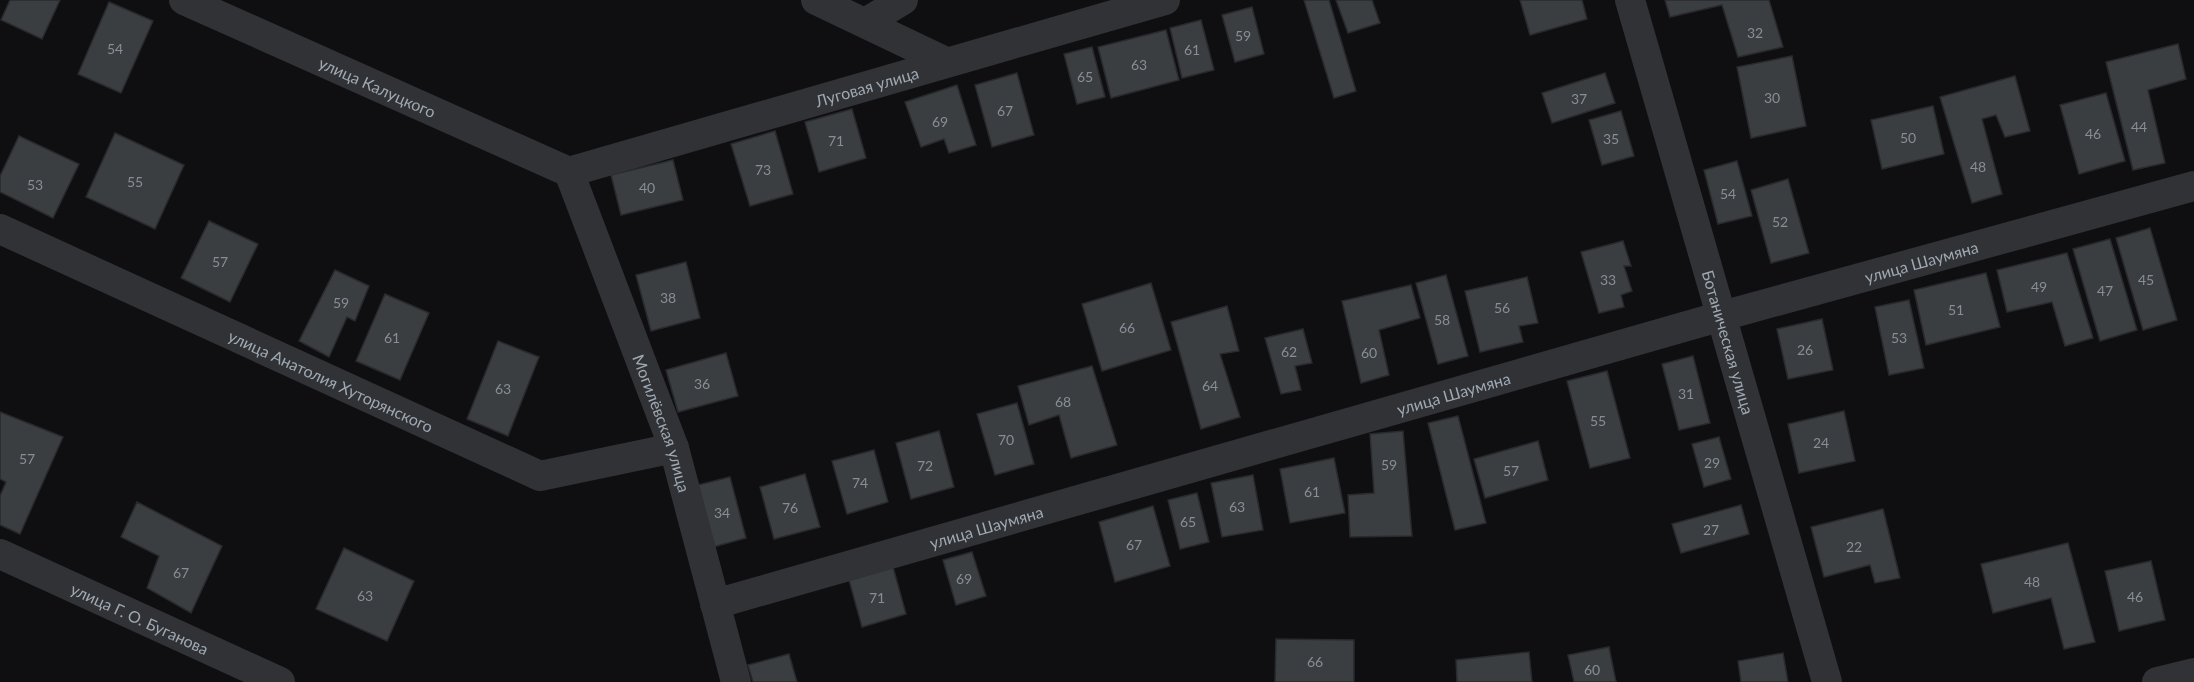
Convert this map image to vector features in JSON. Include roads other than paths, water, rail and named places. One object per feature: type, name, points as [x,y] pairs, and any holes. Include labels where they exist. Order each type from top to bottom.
[{"type":"street","name":"улица Калуцкого","points":[[184,0],[569,172]]},
{"type":"street","points":[[816,0],[945,62]]},
{"type":"street","points":[[865,23],[903,0]]},
{"type":"street","name":"Луговая улица","points":[[569,172],[1165,0]]},
{"type":"street","name":"Ботаническая улица","points":[[1630,0],[1827,682]]},
{"type":"street","name":"Могилёвская улица","points":[[569,172],[674,448],[736,682]]},
{"type":"street","name":"улица Шаумяна","points":[[715,604],[1722,316],[2194,186]]},
{"type":"street","name":"улица Анатолия Хуторянского","points":[[0,229],[540,476],[674,448]]},
{"type":"street","name":"улица Г. О. Буганова","points":[[0,554],[280,682]]},
{"type":"street","points":[[2157,682],[2194,673]]}]
